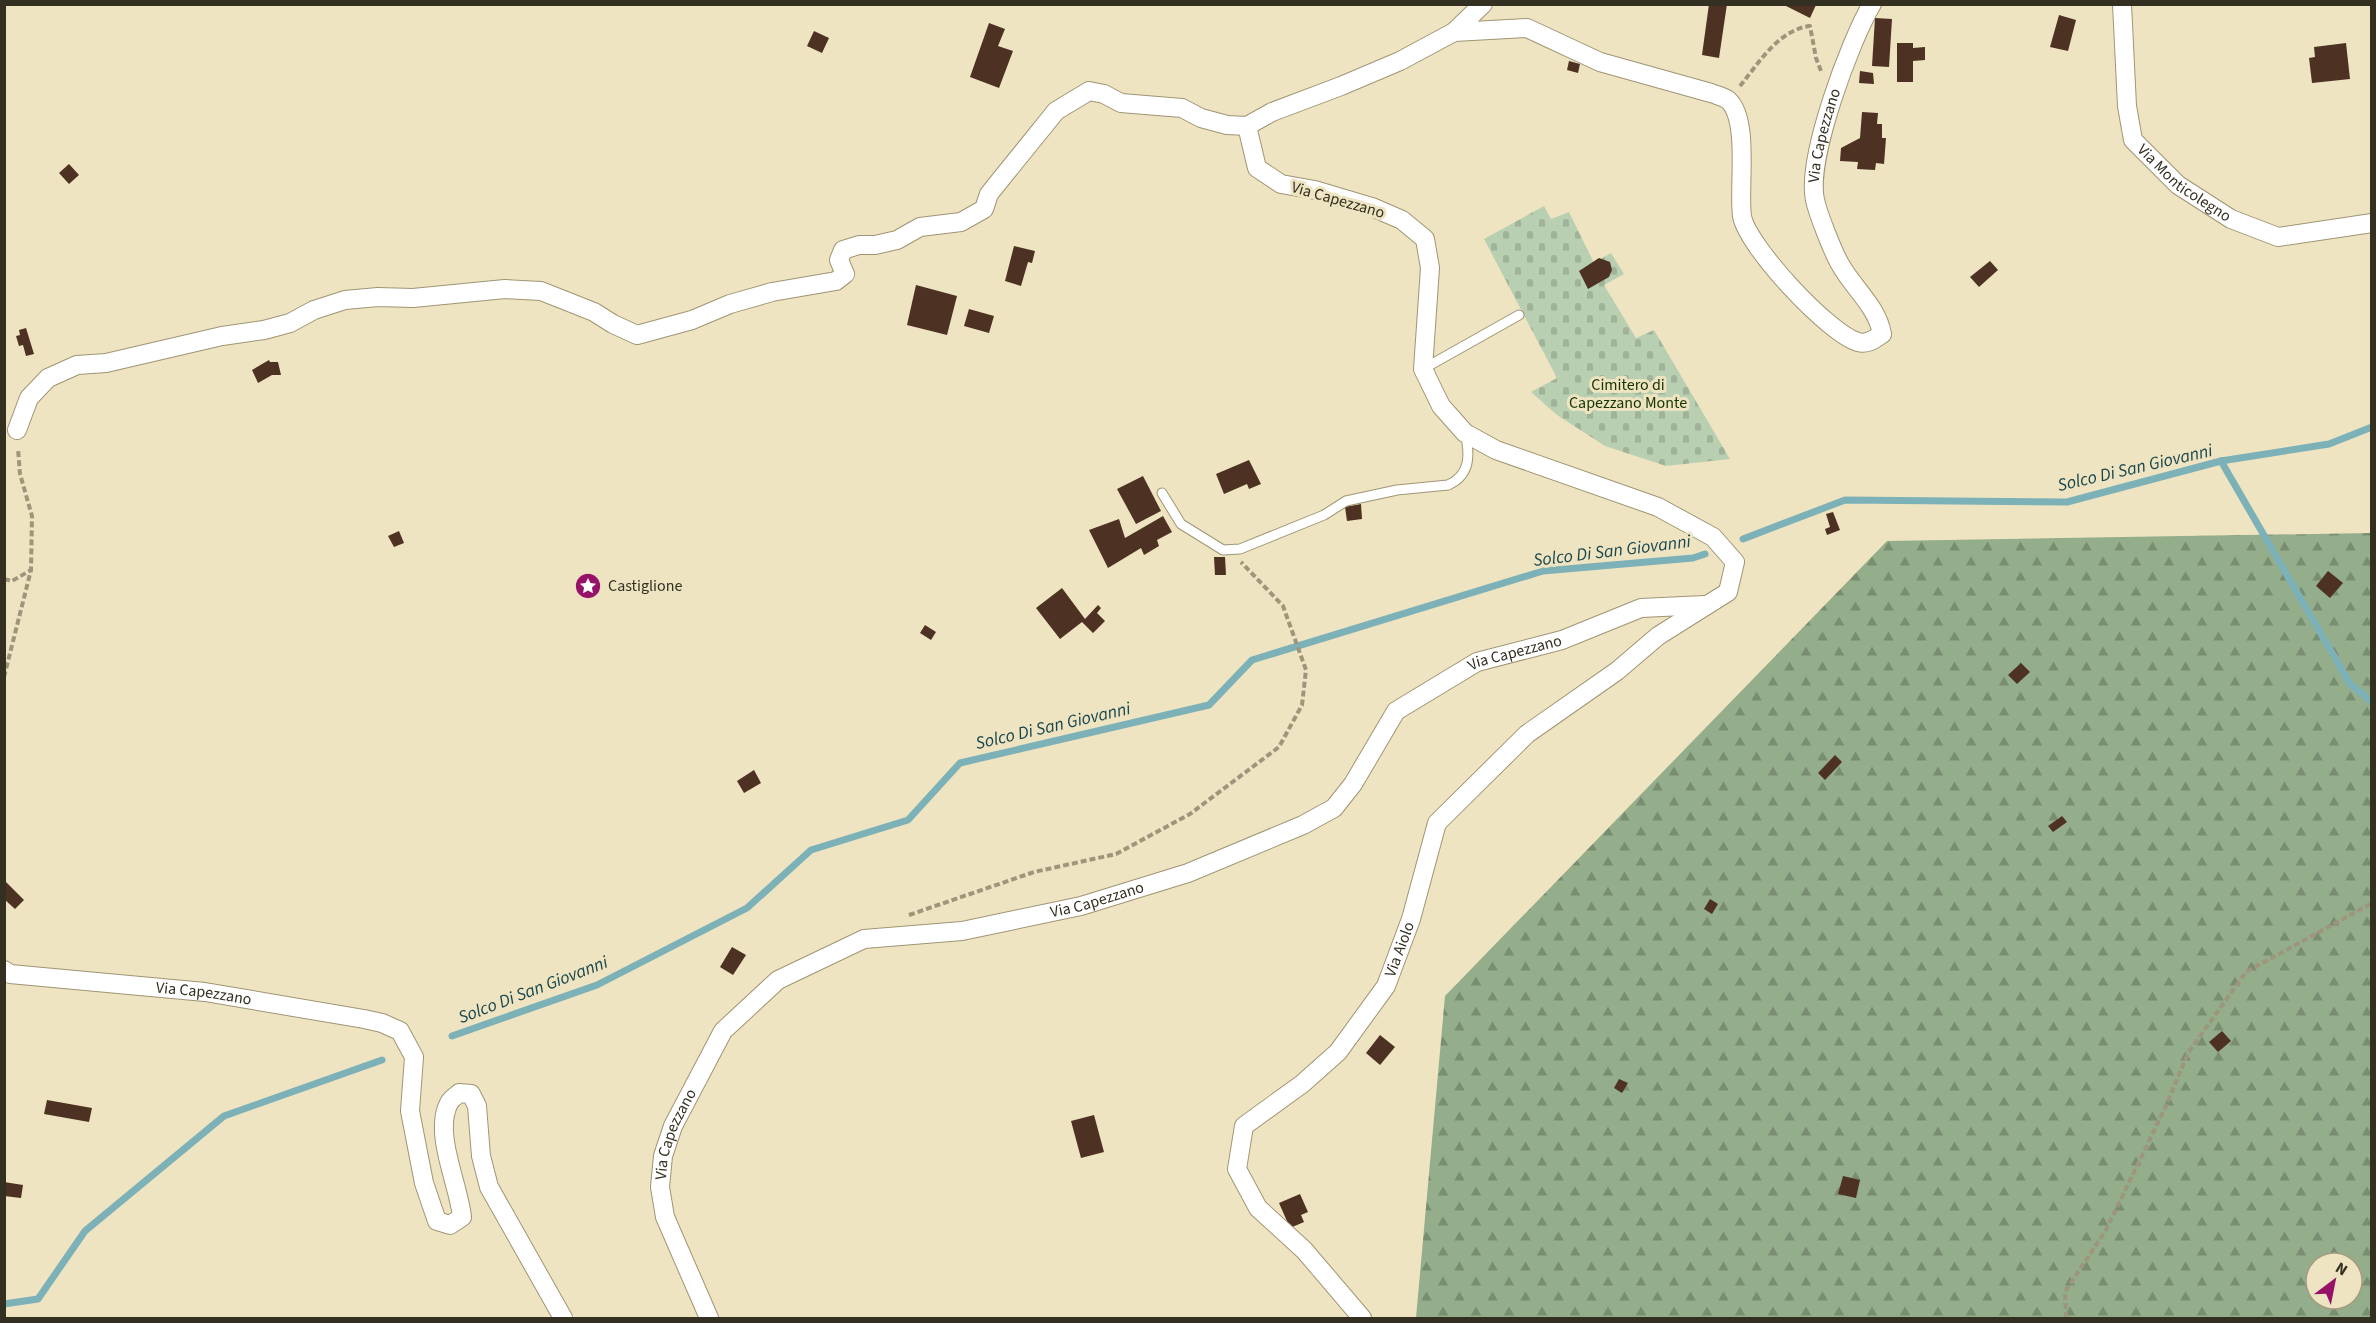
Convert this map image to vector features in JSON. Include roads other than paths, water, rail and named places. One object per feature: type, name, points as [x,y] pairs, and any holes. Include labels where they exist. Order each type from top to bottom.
[{"type":"street","points":[[17,430],[25,406],[35,392],[48,378],[77,365],[106,363],[222,336],[264,330],[290,323],[314,310],[345,300],[378,297],[413,298],[505,290],[541,291],[594,312],[637,335],[692,320],[730,304],[772,292],[836,281],[845,274],[839,260],[843,250],[860,245],[897,240],[920,227],[961,222],[984,209],[989,194],[1000,179],[1056,111],[1089,91],[1104,94],[1122,103],[1182,108],[1201,118],[1227,125],[1247,126],[1272,112],[1400,61],[1454,32],[1482,4]]},
{"type":"street","name":"Via Capezzano","points":[[1454,32],[1527,28],[1600,62],[1711,93],[1728,100],[1734,109],[1742,141],[1743,218],[1749,236],[1797,293],[1840,334],[1860,343],[1874,340],[1882,333],[1880,319],[1840,264],[1815,199],[1816,162],[1839,79],[1860,24],[1872,4]]},
{"type":"street","name":"Via Monticolegno","points":[[2122,4],[2127,106],[2133,140],[2178,185],[2232,219],[2278,237],[2372,223]]},
{"type":"street","name":"Via Capezzano","points":[[709,1318],[665,1217],[660,1187],[663,1156],[673,1126],[723,1031],[778,980],[864,939],[962,931],[1081,906],[1188,873],[1303,825],[1334,808],[1353,784],[1396,711],[1477,662],[1562,640],[1641,608],[1708,605],[1728,592],[1736,562],[1713,537],[1658,507],[1497,450],[1465,433],[1441,406],[1423,369],[1430,268],[1425,239],[1402,220],[1372,207],[1315,190],[1281,184],[1257,168],[1247,126]]},
{"type":"street","name":"Via Aiolo","points":[[1362,1318],[1304,1250],[1258,1208],[1237,1169],[1244,1126],[1302,1084],[1338,1053],[1386,986],[1411,919],[1437,823],[1527,734],[1617,671],[1658,636],[1708,605]]},
{"type":"street","name":"Via Capezzano","points":[[4,970],[10,974],[205,992],[363,1019],[400,1030],[414,1057],[410,1110],[424,1183],[437,1221],[450,1225],[462,1217],[460,1200],[448,1162],[444,1130],[449,1103],[459,1093],[471,1094],[477,1106],[481,1156],[489,1187],[563,1318]]},
{"type":"lane","points":[[1423,369],[1519,315]]},
{"type":"lane","points":[[1162,493],[1180,524],[1223,550],[1240,549],[1324,515],[1346,501],[1397,490],[1448,485],[1454,482],[1464,472],[1468,460],[1465,433]]},
{"type":"waterway","name":"Solco Di San Giovanni","points":[[1743,539],[1845,500],[2067,502],[2221,461],[2329,444],[2372,427]]},
{"type":"waterway","name":"Solco Di San Giovanni","points":[[2221,461],[2350,684],[2372,702]]},
{"type":"waterway","name":"Solco Di San Giovanni","points":[[452,1036],[597,985],[747,908],[811,850],[908,820],[960,763],[1209,705],[1252,660],[1543,571],[1693,558],[1705,554]]},
{"type":"waterway","name":"Solco Di San Giovanni","points":[[4,1304],[38,1299],[85,1231],[224,1116],[382,1060]]},
{"type":"place","name":"Castiglione","points":[[588,586]]},
{"type":"park label","name":"Cimitero di Capezzano Monte","points":[[1628,394]]}]
